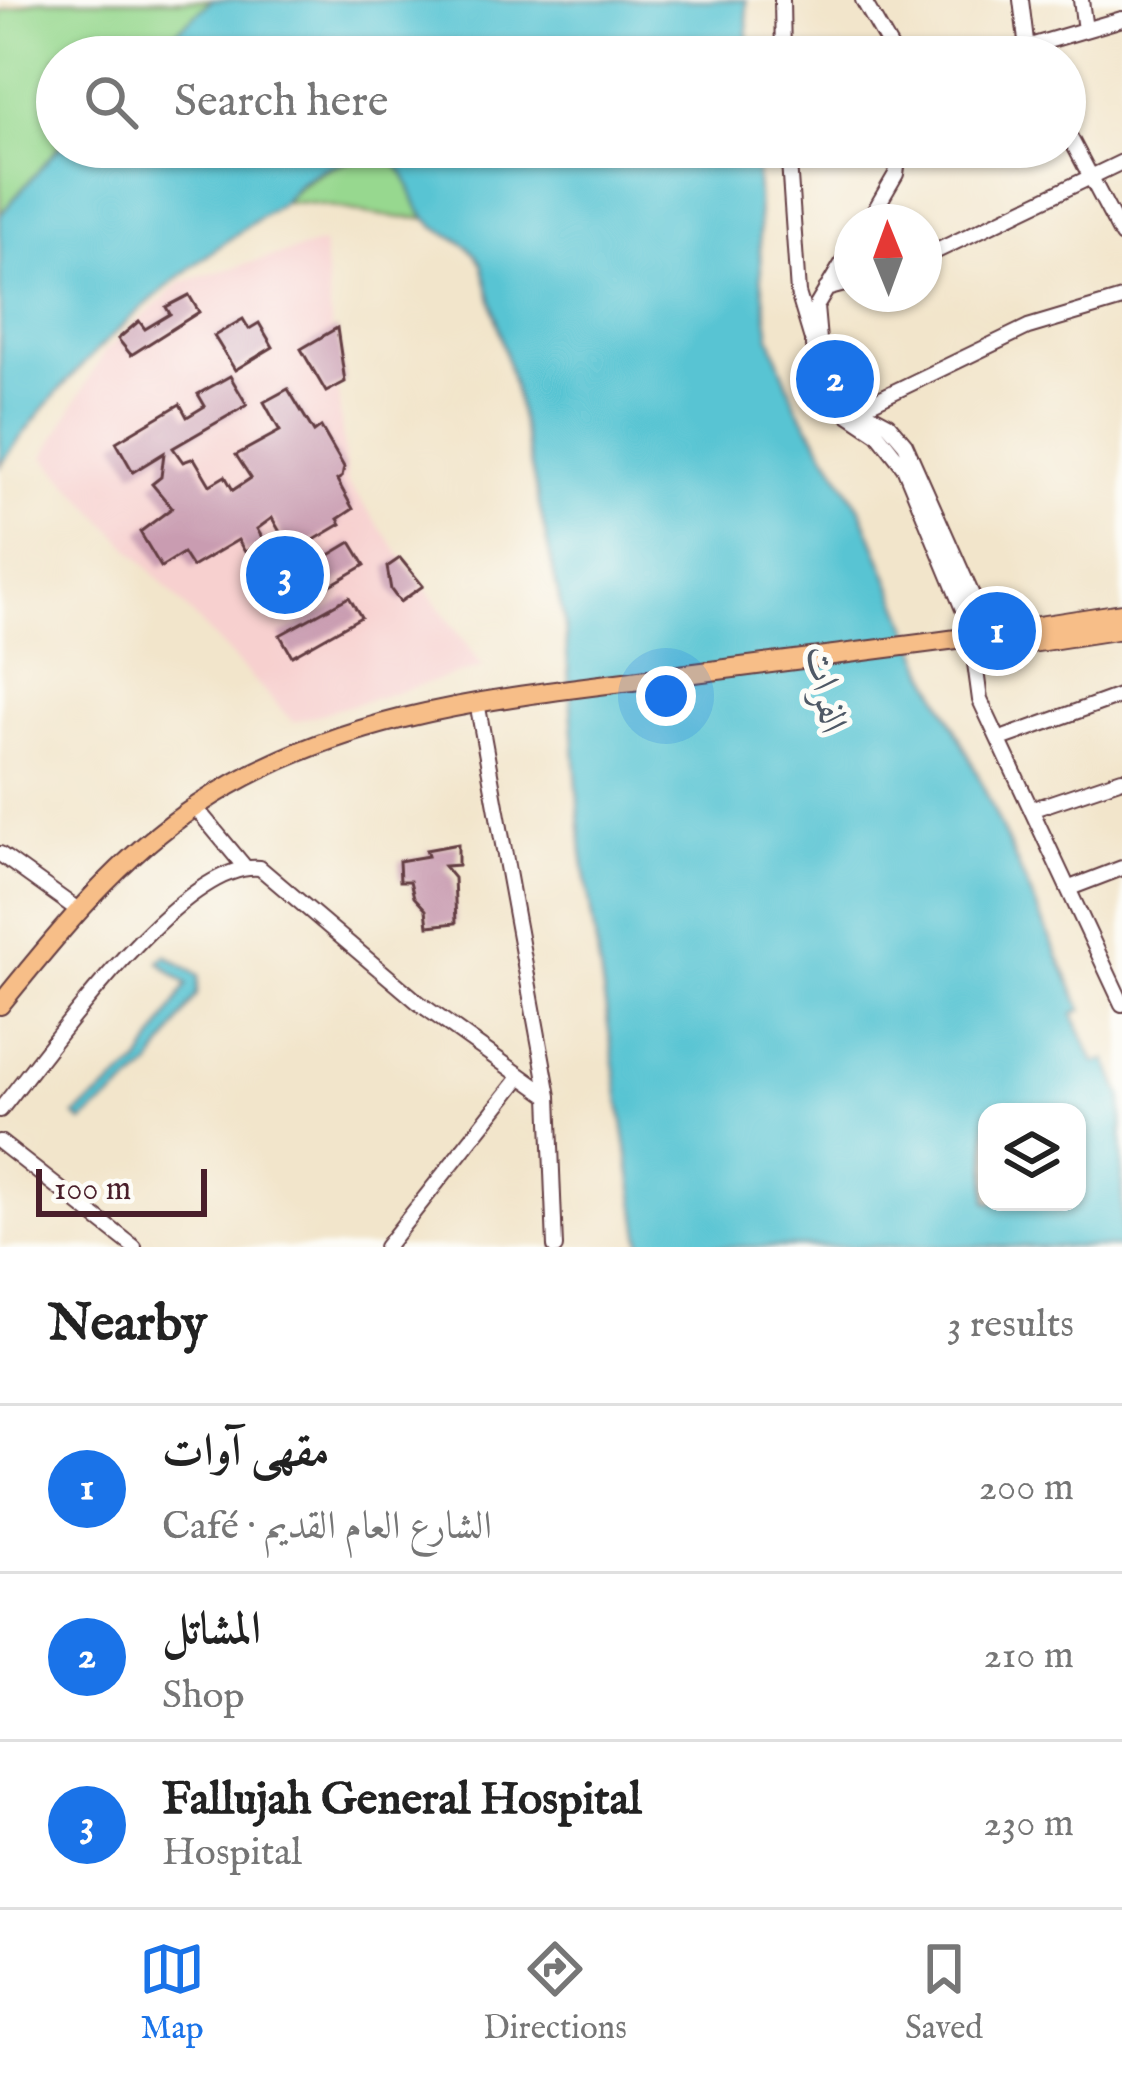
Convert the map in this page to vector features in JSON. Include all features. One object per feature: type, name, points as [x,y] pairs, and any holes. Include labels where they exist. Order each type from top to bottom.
[{"type":"main road","points":[[1006,641],[1032,627],[1122,613]]},
{"type":"main road","points":[[4,992],[78,910],[195,807],[349,732],[423,711],[507,697],[974,640],[1031,643],[1122,629]]},
{"type":"street","points":[[782,0],[783,36]]},
{"type":"street","points":[[863,0],[884,36]]},
{"type":"street","points":[[1021,0],[1025,36]]},
{"type":"street","points":[[1082,0],[1085,30]]},
{"type":"street","points":[[1069,36],[1121,22]]},
{"type":"street","points":[[942,248],[1122,162]]},
{"type":"street","points":[[1086,165],[1122,236]]},
{"type":"street","points":[[789,168],[798,293],[828,393],[878,434],[904,467],[974,640],[982,682],[1122,986]]},
{"type":"street","points":[[878,204],[897,168]]},
{"type":"street","points":[[834,276],[814,322],[839,392],[852,411]]},
{"type":"street","points":[[798,293],[809,297],[834,288]]},
{"type":"street","points":[[852,411],[1028,327],[1122,298]]},
{"type":"street","points":[[974,640],[980,700],[1122,1004]]},
{"type":"street","points":[[1006,737],[1122,695]]},
{"type":"street","points":[[477,701],[549,1096],[555,1247]]},
{"type":"street","points":[[1039,807],[1122,779]]},
{"type":"street","points":[[195,807],[244,866]]},
{"type":"street","points":[[0,854],[78,910]]},
{"type":"street","points":[[0,1110],[145,932],[224,873],[244,866],[260,868],[418,1003],[549,1096]]},
{"type":"street","points":[[1076,886],[1122,868]]},
{"type":"street","points":[[386,1247],[521,1076]]},
{"type":"street","points":[[0,1142],[134,1247]]},
{"type":"shaded area","points":[[323,243],[347,482],[483,667],[293,722],[44,457],[105,351],[181,282]]},
{"type":"green space","points":[[40,0],[212,0],[172,36],[36,36],[36,168],[41,168],[0,215],[0,12]]},
{"type":"green space","points":[[399,168],[426,218],[284,202],[323,171]]},
{"type":"water","points":[[212,0],[746,0],[748,36],[172,36]]},
{"type":"water","points":[[41,168],[326,168],[198,262],[125,323],[29,427],[0,466],[0,215]]},
{"type":"water","name":"الفرات","points":[[399,168],[757,168],[761,276],[770,336],[781,367],[797,407],[861,510],[926,670],[1082,1010],[1073,1014],[1095,1063],[1107,1060],[1122,1097],[1122,1247],[642,1247],[582,852],[565,626],[516,396],[482,264],[468,247],[438,229],[415,202]]},
{"type":"water","points":[[166,955],[199,976],[197,994],[150,1068],[82,1122],[75,1115],[140,1063],[187,984],[159,962]]},
{"type":"building","points":[[189,295],[199,312],[131,355],[118,339],[139,321],[145,329],[170,314],[166,307]]},
{"type":"building","points":[[243,319],[249,329],[259,323],[273,347],[235,370],[214,336]]},
{"type":"building","points":[[337,328],[345,382],[326,392],[301,349]]},
{"type":"building","points":[[230,376],[247,405],[173,448],[183,462],[194,458],[210,485],[225,476],[233,490],[251,478],[236,455],[280,431],[264,402],[288,389],[314,432],[321,427],[344,467],[337,480],[353,509],[338,519],[341,524],[292,553],[272,518],[257,529],[270,551],[259,557],[253,548],[245,552],[238,540],[192,567],[183,553],[161,567],[140,532],[172,508],[152,484],[161,477],[164,453],[133,472],[116,442],[180,404],[187,417],[205,406],[198,394]]},
{"type":"building","points":[[351,542],[365,565],[324,589],[311,566]]},
{"type":"building","points":[[400,558],[423,586],[400,602],[391,590],[387,567]]},
{"type":"building","points":[[349,597],[361,617],[292,656],[280,635]]},
{"type":"building","points":[[458,844],[458,865],[444,866],[454,878],[456,923],[428,926],[426,910],[414,897],[410,881],[400,881],[399,861]]},
{"type":"place","name":"المشاتل","points":[[835,379]]},
{"type":"place","name":"Fallujah General Hospital","points":[[285,575]]},
{"type":"place","name":"مقهى آوات","points":[[997,631]]}]
